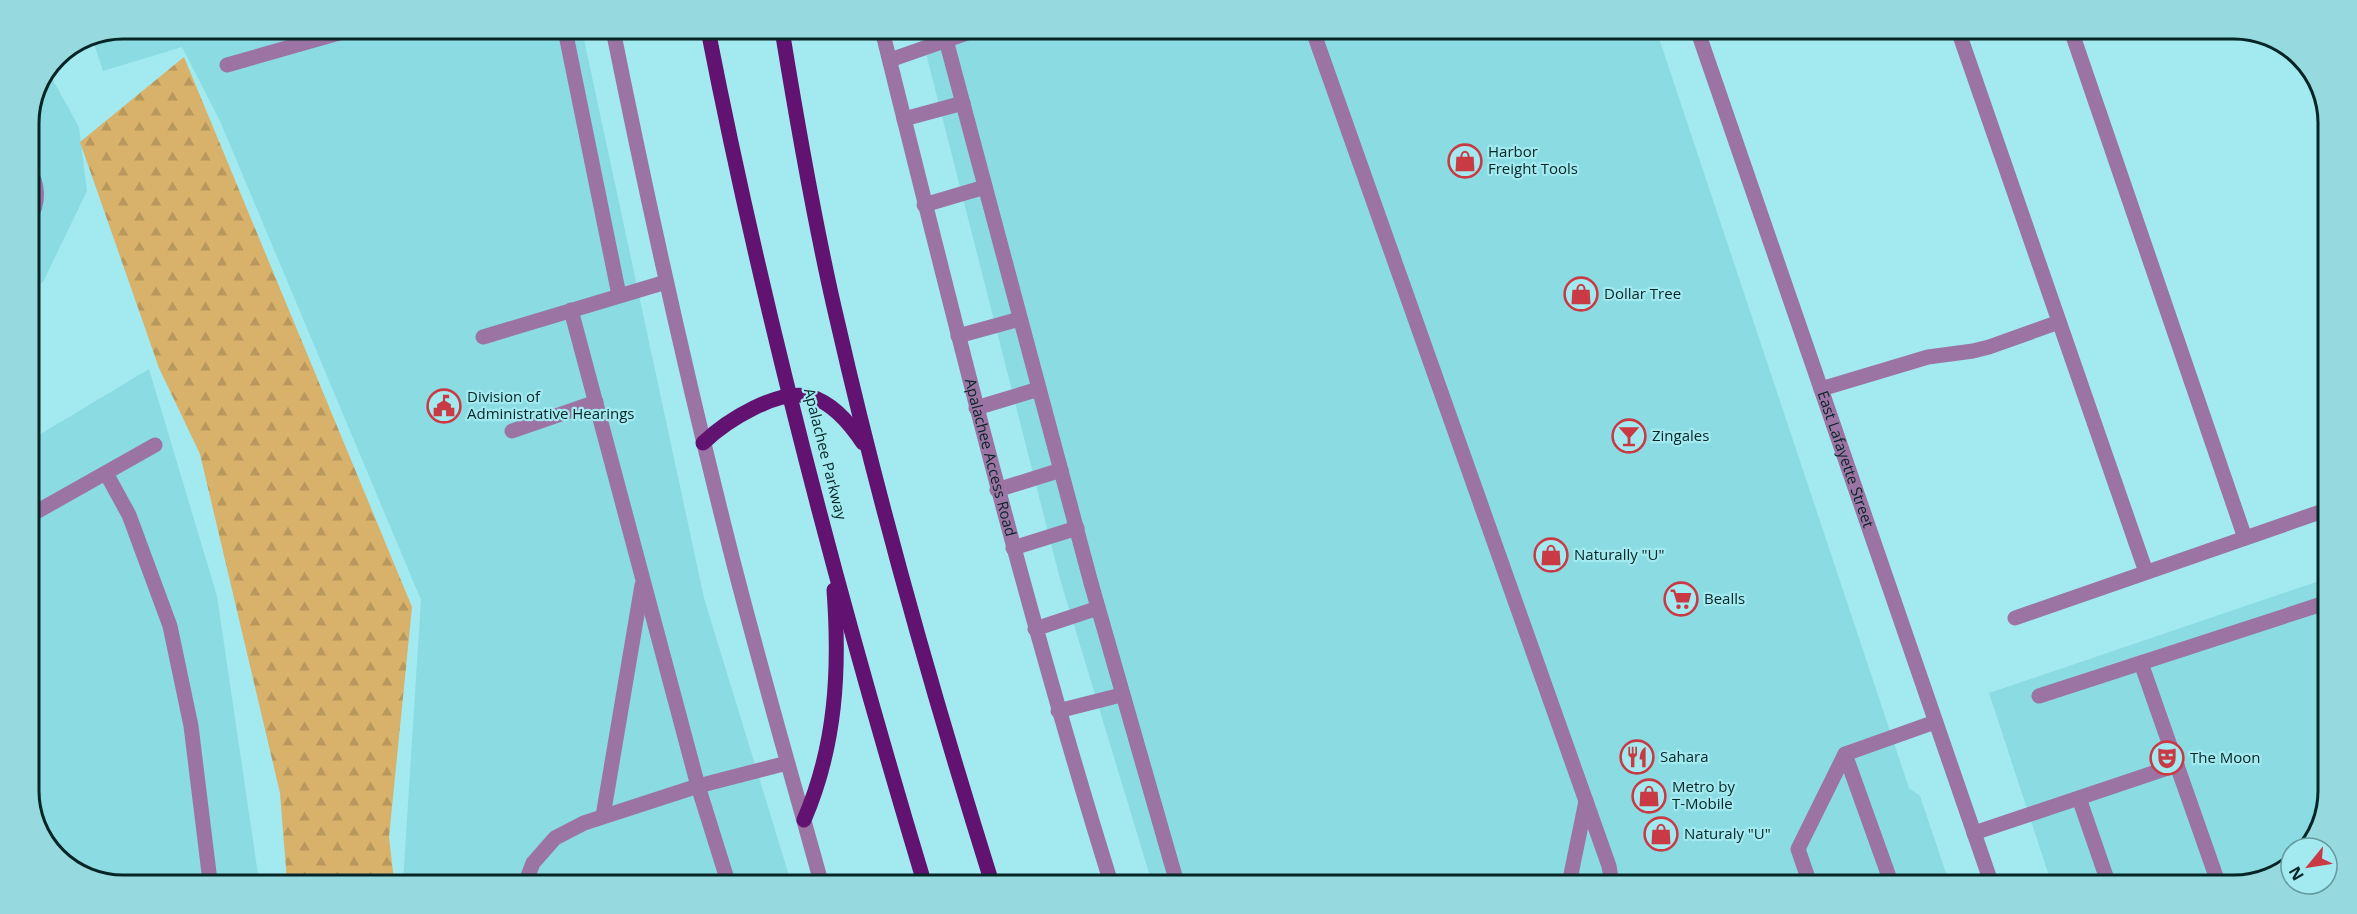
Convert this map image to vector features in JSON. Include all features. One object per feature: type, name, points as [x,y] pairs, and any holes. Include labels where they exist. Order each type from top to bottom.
[{"type":"main road","name":"Apalachee Parkway","points":[[710,39],[749,220],[791,396],[879,729],[922,875]]},
{"type":"main road","points":[[784,39],[827,274],[869,454],[920,646],[990,875]]},
{"type":"main road","points":[[703,443],[747,411],[791,396],[811,397],[832,408],[852,428],[869,454]]},
{"type":"main road","points":[[804,820],[821,779],[832,718],[837,645],[831,551]]},
{"type":"street","points":[[227,65],[318,39]]},
{"type":"street","points":[[567,39],[619,295]]},
{"type":"street","points":[[615,39],[666,282],[703,443],[787,763],[819,875]]},
{"type":"street","name":"Apalachee Access Road","points":[[884,39],[997,490],[1058,711],[1109,875]]},
{"type":"street","points":[[890,60],[949,39]]},
{"type":"street","points":[[1316,39],[1610,875]]},
{"type":"street","name":"East Lafayette Street","points":[[1700,39],[1989,875]]},
{"type":"street","points":[[1961,39],[2146,572]]},
{"type":"street","points":[[2074,39],[2245,538]]},
{"type":"street","points":[[946,40],[1121,695],[1175,875]]},
{"type":"street","points":[[904,119],[963,103]]},
{"type":"street","points":[[924,205],[986,187]]},
{"type":"street","points":[[483,336],[666,282]]},
{"type":"street","points":[[571,310],[698,786],[726,875]]},
{"type":"street","points":[[958,336],[1020,319]]},
{"type":"street","points":[[1821,389],[1928,357],[1989,347],[2059,322]]},
{"type":"street","points":[[976,408],[1039,389]]},
{"type":"street","points":[[512,431],[596,402]]},
{"type":"street","points":[[39,510],[155,445]]},
{"type":"street","points":[[997,490],[1061,470]]},
{"type":"street","points":[[106,473],[129,514],[170,626],[191,726],[209,875]]},
{"type":"street","points":[[2015,618],[2318,513]]},
{"type":"street","points":[[1013,548],[1077,528]]},
{"type":"street","points":[[603,816],[643,579]]},
{"type":"street","points":[[2039,696],[2318,605]]},
{"type":"street","points":[[1035,629],[1098,608]]},
{"type":"street","points":[[2141,663],[2216,875]]},
{"type":"street","points":[[1058,711],[1121,695]]},
{"type":"street","points":[[1807,875],[1798,849],[1845,754],[1935,722]]},
{"type":"street","points":[[1845,754],[1888,875]]},
{"type":"street","points":[[528,875],[533,863],[555,838],[603,816],[698,786],[787,763]]},
{"type":"street","points":[[1974,833],[2177,765]]},
{"type":"street","points":[[2079,798],[2106,875]]},
{"type":"street","points":[[1571,875],[1586,801]]},
{"type":"shaded area","points":[[123,39],[584,39],[704,598],[789,875],[403,875],[421,600],[220,121],[182,47],[103,71],[94,44]]},
{"type":"shaded area","points":[[922,39],[1659,39],[1909,788],[1920,796],[1947,875],[1150,875],[1060,579]]},
{"type":"shaded area","points":[[52,78],[79,127],[87,191],[43,282],[39,285],[39,123],[45,91]]},
{"type":"shaded area","points":[[149,369],[217,596],[258,875],[123,875],[96,871],[63,851],[45,823],[39,797],[39,435]]},
{"type":"shaded area","name":"The Moon","points":[[2318,581],[2318,791],[2314,818],[2305,836],[2279,836],[2279,861],[2261,871],[2251,873],[2234,875],[2049,875],[1989,693]]},
{"type":"green space","points":[[184,57],[412,607],[389,837],[393,875],[287,875],[280,793],[200,454],[159,368],[80,142]]},
{"type":"place","name":"Harbor Freight Tools","points":[[1465,161]]},
{"type":"place","name":"Dollar Tree","points":[[1581,294]]},
{"type":"place","name":"Division of Administrative Hearings","points":[[444,406]]},
{"type":"place","name":"Zingales","points":[[1629,436]]},
{"type":"place","name":"Naturally \"U\"","points":[[1551,555]]},
{"type":"place","name":"Bealls","points":[[1681,599]]},
{"type":"place","name":"Sahara","points":[[1637,757]]},
{"type":"place","name":"The Moon","points":[[2167,758]]},
{"type":"place","name":"Metro by T-Mobile","points":[[1649,796]]},
{"type":"place","name":"Naturaly \"U\"","points":[[1661,834]]}]
